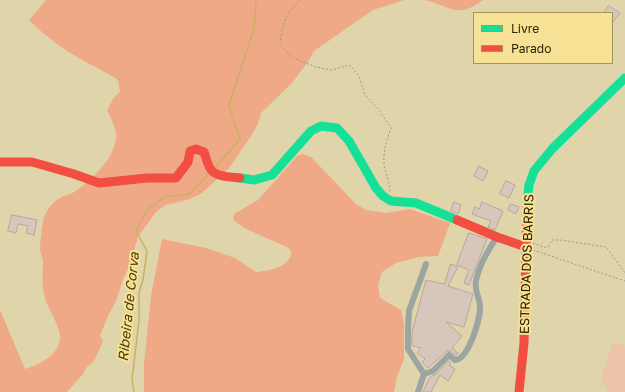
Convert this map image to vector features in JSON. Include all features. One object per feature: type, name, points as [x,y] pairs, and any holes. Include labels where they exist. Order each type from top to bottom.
[{"type":"street","name":"ESTRADA DOS BARRIS","points":[[519,392],[524,342],[528,245],[527,205],[529,185],[534,171],[552,149],[625,78]]},
{"type":"street","points":[[0,162],[32,162],[74,174],[100,184],[147,178],[176,178],[188,162],[190,151],[196,149],[204,152],[210,169],[214,172],[224,176],[254,180],[272,175],[311,131],[321,126],[337,128],[349,141],[376,188],[383,196],[391,200],[416,203],[497,237],[528,245]]},
{"type":"street","points":[[424,374],[433,371],[449,355],[455,360],[458,360],[465,354],[471,344],[479,316],[480,305],[475,282],[479,268],[497,237]]},
{"type":"street","points":[[424,374],[408,349],[408,329],[409,311],[426,264]]},
{"type":"street","points":[[418,392],[424,374]]},
{"type":"path","points":[[300,0],[290,10],[281,30],[280,45],[293,58],[316,67],[331,70],[350,65],[359,76],[365,95],[379,110],[391,128],[384,148],[384,165],[390,183],[391,200]]},
{"type":"path","points":[[528,245],[535,243],[543,247],[548,247],[552,240],[606,247],[625,273]]},
{"type":"path","points":[[528,245],[625,281]]},
{"type":"shaded area","points":[[46,0],[404,0],[373,10],[314,51],[308,62],[291,84],[261,113],[258,124],[229,168],[202,193],[190,199],[166,205],[156,212],[138,237],[117,299],[100,336],[103,341],[94,361],[86,368],[83,374],[67,392],[0,392],[0,310],[25,369],[38,364],[51,356],[59,345],[60,338],[56,322],[46,302],[44,293],[43,261],[40,247],[44,218],[53,203],[74,192],[95,175],[108,159],[115,142],[116,133],[114,124],[107,110],[113,99],[120,91],[118,80],[63,48],[29,20]]},
{"type":"shaded area","points":[[425,0],[483,0],[467,9],[454,10]]},
{"type":"shaded area","points":[[302,154],[311,157],[356,204],[366,210],[386,213],[410,209],[450,223],[438,256],[418,257],[396,263],[382,272],[378,285],[380,298],[401,310],[404,323],[404,359],[397,377],[394,392],[144,392],[144,364],[151,296],[162,239],[206,248],[235,258],[256,272],[282,266],[292,253],[289,248],[246,229],[233,220],[234,214],[258,200],[297,156]]},
{"type":"shaded area","points":[[613,342],[625,345],[625,392],[608,392],[601,378]]},
{"type":"building","points":[[609,6],[620,13],[613,22],[613,12],[605,12]]},
{"type":"building","points":[[479,166],[488,171],[483,181],[474,176]]},
{"type":"building","points":[[506,181],[515,185],[509,198],[500,194]]},
{"type":"building","points":[[454,202],[461,205],[458,214],[451,211]]},
{"type":"building","points":[[482,202],[503,211],[495,230],[488,227],[491,221],[472,214],[475,207],[479,209]]},
{"type":"building","points":[[511,204],[519,207],[516,214],[508,210]]},
{"type":"building","points":[[12,215],[37,220],[34,235],[26,233],[28,226],[18,224],[16,233],[8,231]]},
{"type":"building","points":[[469,233],[487,239],[469,285],[464,283],[469,270],[457,265]]},
{"type":"building","points":[[451,264],[458,267],[448,286],[473,294],[464,327],[446,322],[462,336],[452,348],[458,353],[456,355],[450,351],[447,351],[428,368],[422,362],[425,359],[417,353],[421,348],[412,346],[412,332],[426,280],[444,284]]},
{"type":"building","points":[[449,361],[451,363],[449,365],[455,369],[448,381],[440,375],[431,392],[423,392],[430,377],[436,374]]},
{"type":"waterway","name":"Ribeira de Corva","points":[[215,168],[240,139],[229,105],[254,28],[256,0]]},
{"type":"waterway","name":"Ribeira de Corva","points":[[134,392],[132,379],[139,321],[139,293],[143,280],[147,251],[136,231],[147,210],[166,196],[188,195],[210,173]]},
{"type":"traffic: fast","points":[[527,203],[529,185],[534,171],[552,149],[625,78]]},
{"type":"traffic: fast","points":[[240,178],[254,180],[272,175],[311,131],[321,126],[337,128],[349,141],[376,188],[383,196],[391,201],[416,203],[457,220]]},
{"type":"traffic: jam","points":[[0,162],[32,162],[99,183],[147,178],[176,178],[188,162],[190,151],[196,149],[204,152],[209,166],[215,173],[223,176],[240,178]]},
{"type":"traffic: jam","points":[[519,392],[524,343],[527,203]]},
{"type":"traffic: jam","points":[[457,220],[497,237],[526,247]]}]
